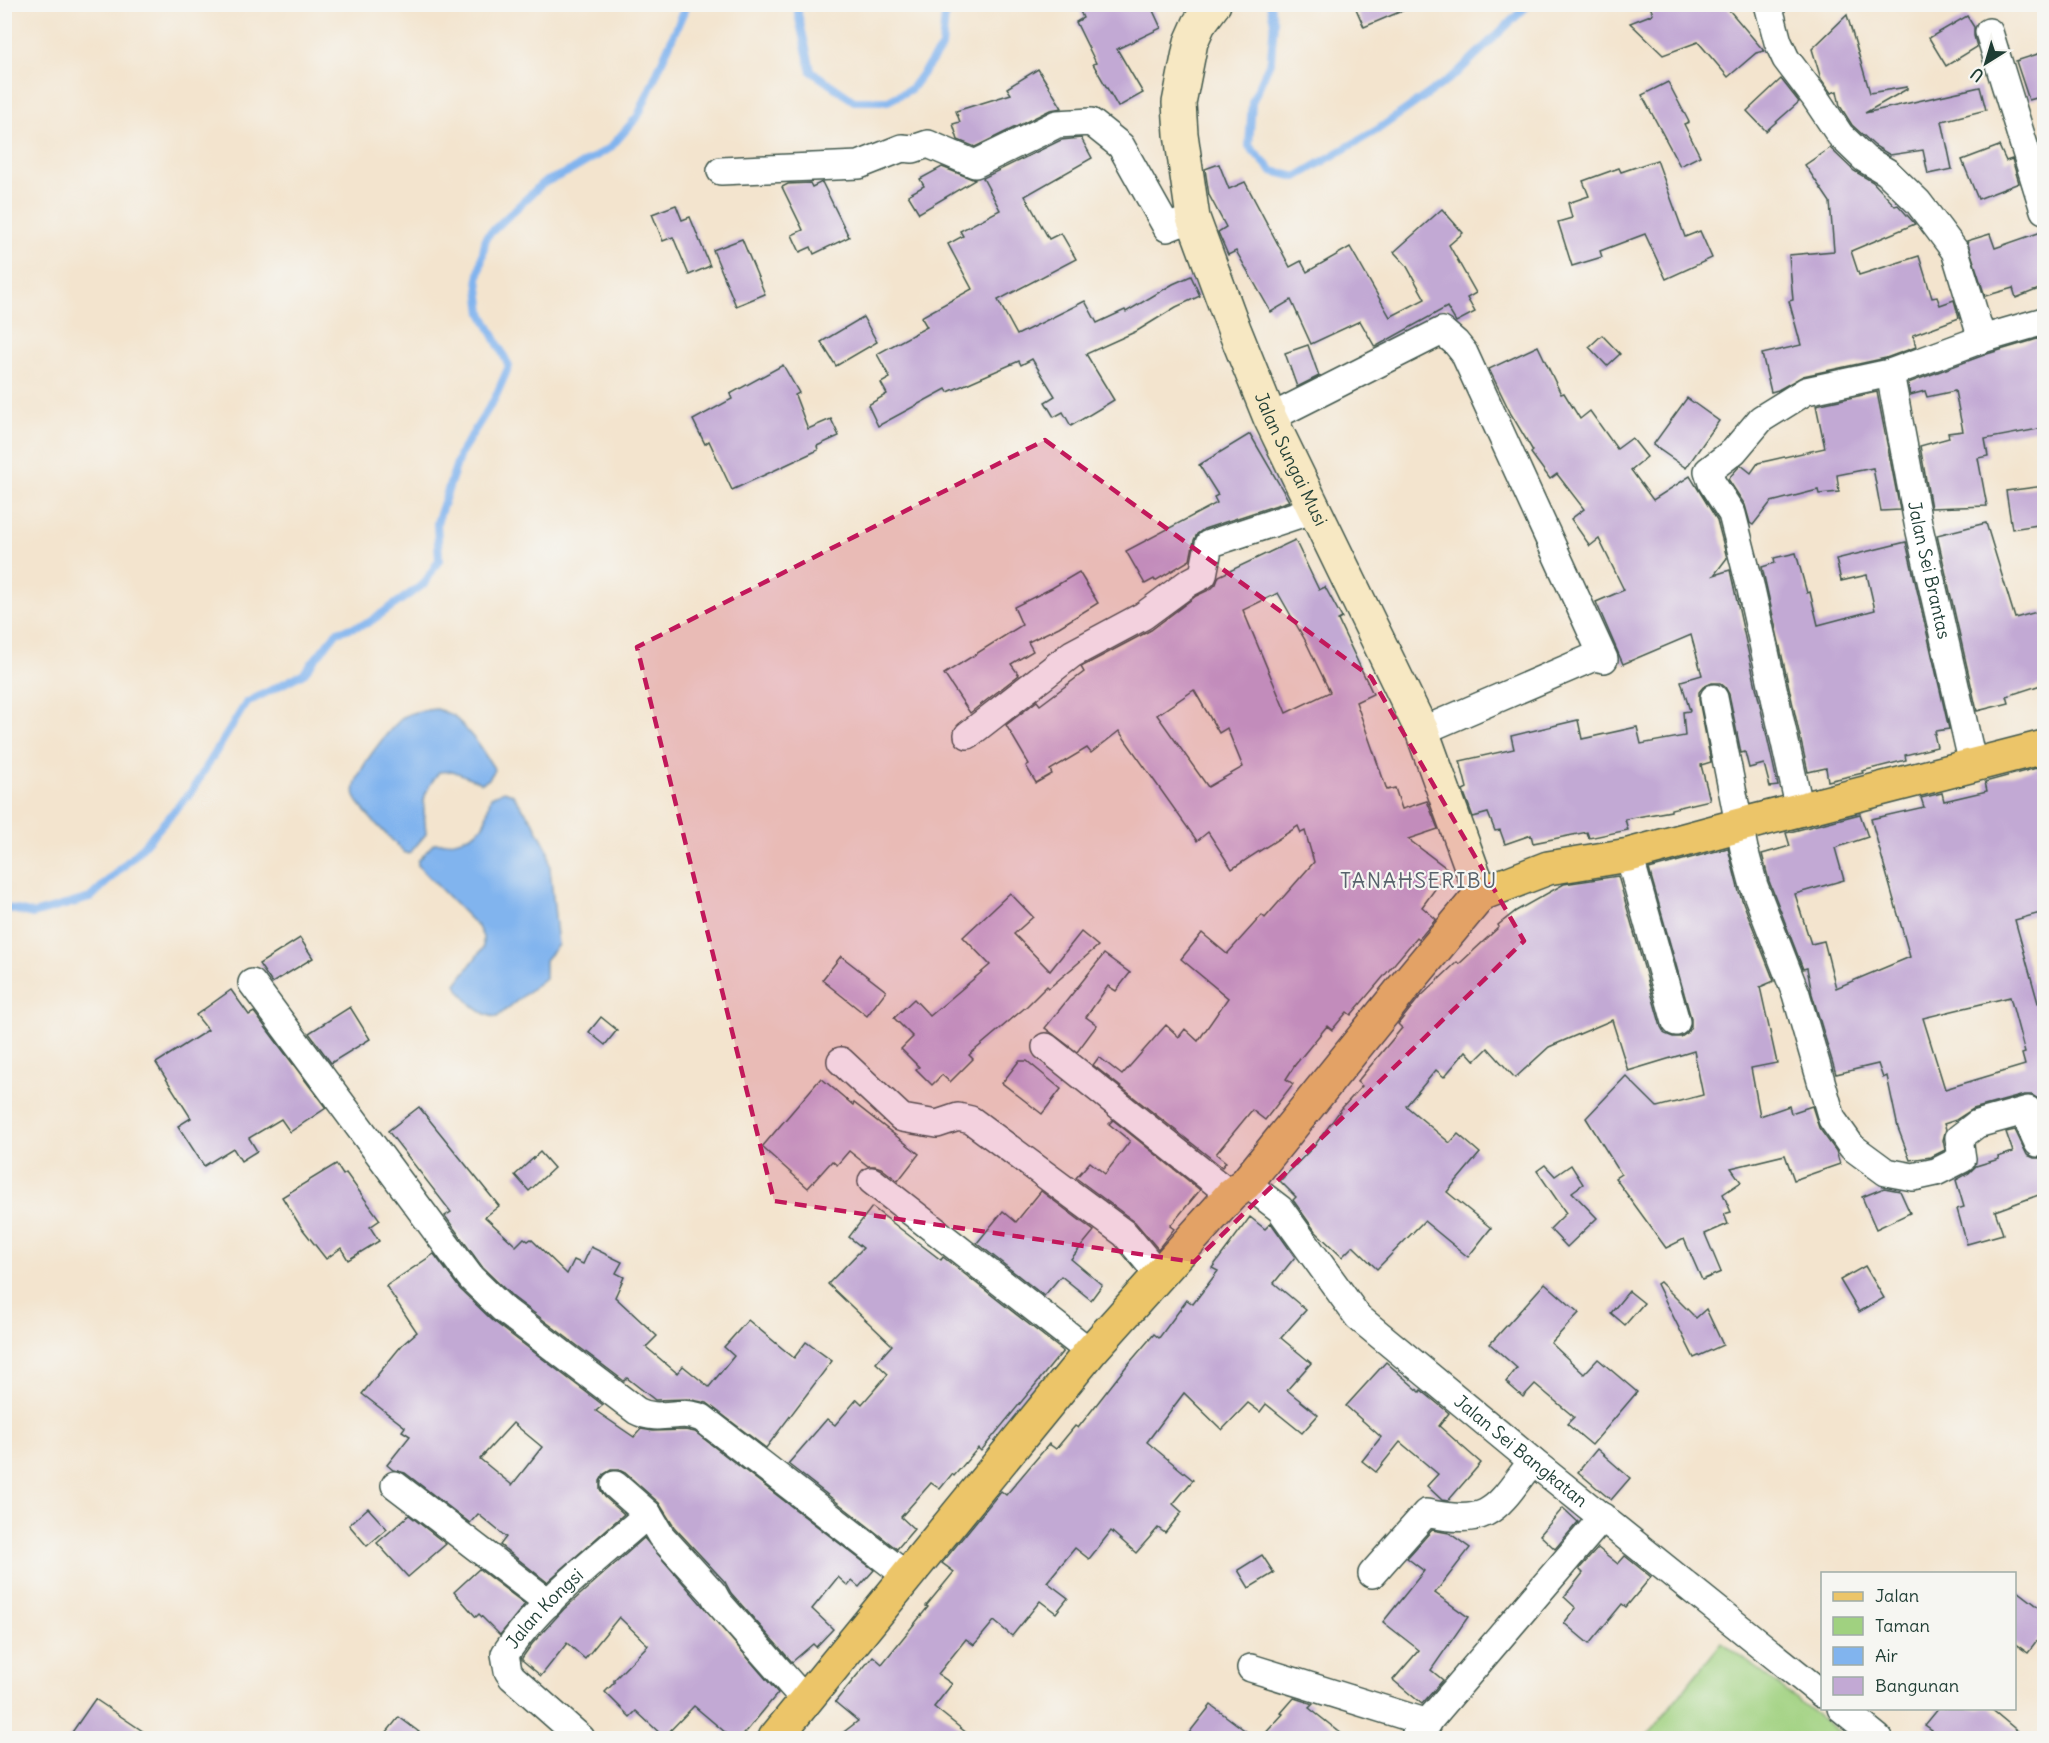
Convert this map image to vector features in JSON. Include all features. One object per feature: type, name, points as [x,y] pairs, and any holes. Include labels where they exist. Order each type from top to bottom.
[{"type":"main road","name":"Jalan Sungai Musi","points":[[1211,7],[1199,24],[1191,42],[1179,103],[1193,218],[1269,418],[1422,732],[1481,894]]},
{"type":"main road","points":[[775,1738],[908,1578],[1090,1352],[1239,1189],[1481,894],[1548,868],[1629,855],[2044,747]]},
{"type":"street","points":[[1768,4],[1778,42],[1786,59],[1840,135],[1865,159],[1887,172],[1918,202],[1955,252],[1982,339]]},
{"type":"street","points":[[1989,32],[2044,210]]},
{"type":"street","points":[[721,171],[859,165],[902,148],[913,149],[928,144],[975,164],[1057,124],[1091,122],[1121,146],[1167,228],[1193,218]]},
{"type":"street","points":[[1800,810],[1732,514],[1712,483],[1708,471],[1734,451],[1761,418],[1806,391],[1890,373],[1982,339],[2044,321]]},
{"type":"street","points":[[1269,418],[1442,332],[1464,353],[1604,659],[1594,657],[1422,732]]},
{"type":"street","name":"Jalan Sei Brantas","points":[[1890,373],[1918,523],[1973,765]]},
{"type":"street","points":[[968,735],[1072,654],[1143,616],[1188,583],[1203,575],[1209,544],[1315,509]]},
{"type":"street","points":[[1714,698],[1744,849],[1754,886],[1796,994],[1832,1119],[1852,1147],[1886,1172],[1913,1177],[1936,1172],[1962,1160],[1959,1138],[1977,1124],[2028,1110],[2030,1123],[2038,1143],[2044,1142]]},
{"type":"street","points":[[1629,855],[1676,1022]]},
{"type":"street","points":[[252,983],[471,1278],[503,1309],[637,1411],[653,1418],[686,1413],[702,1418],[908,1578]]},
{"type":"street","name":"Jalan Sei Bangkatan","points":[[1046,1047],[1239,1189],[1280,1209],[1358,1317],[1532,1461],[1821,1693]]},
{"type":"street","points":[[841,1062],[902,1118],[937,1124],[958,1117],[971,1120],[1125,1234],[1159,1275]]},
{"type":"street","points":[[872,1181],[1090,1352]]},
{"type":"street","points":[[1372,1574],[1426,1513],[1453,1519],[1481,1516],[1494,1509],[1532,1461]]},
{"type":"street","points":[[395,1485],[549,1603]]},
{"type":"street","points":[[615,1485],[648,1514],[661,1536],[805,1700]]},
{"type":"street","name":"Jalan Kongsi","points":[[581,1738],[512,1677],[508,1671],[505,1654],[518,1635],[549,1603],[648,1514]]},
{"type":"street","points":[[1251,1668],[1421,1731],[1603,1517]]},
{"type":"street","points":[[1843,1710],[1878,1738]]},
{"type":"highlighted area","points":[[1045,440],[1371,677],[1524,941],[1194,1262],[774,1201],[637,647]]},
{"type":"green space","points":[[1722,1642],[1847,1738],[1645,1738]]},
{"type":"water","points":[[437,709],[454,716],[476,741],[495,770],[488,780],[482,783],[453,771],[439,772],[425,795],[426,834],[409,854],[404,852],[363,809],[355,796],[355,788],[364,765],[398,722],[412,713]]},
{"type":"water","points":[[504,791],[512,794],[533,822],[548,850],[558,945],[545,960],[545,978],[497,1017],[478,1010],[456,984],[483,948],[483,937],[478,927],[418,866],[418,861],[434,843],[456,841],[482,827],[491,797]]},
{"type":"building","points":[[1077,4],[1150,4],[1161,28],[1117,49],[1143,93],[1118,107],[1093,64],[1096,63],[1076,22],[1083,18]]},
{"type":"building","points":[[1354,4],[1416,4],[1416,5],[1364,27]]},
{"type":"building","points":[[1649,4],[1724,4],[1764,51],[1756,53],[1728,77],[1698,42],[1663,55],[1630,23],[1653,14]]},
{"type":"building","points":[[1847,15],[1870,93],[1907,87],[1865,113],[1980,87],[1986,110],[1942,121],[1952,169],[1928,174],[1923,150],[1890,155],[1875,146],[1852,125],[1840,106],[1837,91],[1831,93],[1821,79],[1812,49]]},
{"type":"building","points":[[1967,16],[1974,27],[1977,47],[1946,66],[1929,38]]},
{"type":"building","points":[[2044,52],[2044,96],[2029,100],[2016,61]]},
{"type":"building","points":[[1038,69],[1062,108],[1050,110],[975,147],[958,140],[953,124],[960,122],[956,111],[1011,94],[1007,88]]},
{"type":"building","points":[[1781,79],[1799,102],[1766,131],[1747,111]]},
{"type":"building","points":[[1668,82],[1689,122],[1684,124],[1700,156],[1680,166],[1642,95]]},
{"type":"building","points":[[1081,138],[1092,158],[1025,196],[1049,239],[1061,233],[1076,259],[998,300],[1017,335],[1085,301],[1097,323],[1125,310],[1126,312],[1191,276],[1200,296],[1176,307],[1137,331],[1086,354],[1114,400],[1071,426],[1063,412],[1054,417],[1045,402],[1055,396],[1032,359],[1021,365],[1019,361],[948,392],[946,389],[878,426],[868,405],[887,394],[881,383],[890,378],[877,354],[927,327],[921,317],[972,289],[948,244],[963,236],[960,231],[1000,210],[983,178],[1061,140]]},
{"type":"building","points":[[1999,146],[2006,161],[2012,159],[2019,183],[1978,199],[1962,160]]},
{"type":"building","points":[[1830,148],[1854,171],[1873,182],[1915,224],[1851,251],[1859,275],[1919,256],[1932,298],[1937,297],[1940,305],[1954,300],[1959,318],[1913,335],[1916,347],[1886,358],[1803,376],[1771,392],[1762,354],[1801,345],[1789,301],[1793,300],[1789,255],[1834,251],[1830,202],[1805,165]]},
{"type":"building","points":[[1657,160],[1685,237],[1700,231],[1712,258],[1666,279],[1645,234],[1600,251],[1602,257],[1572,266],[1558,222],[1572,218],[1568,203],[1589,196],[1583,181],[1619,168],[1621,172]]},
{"type":"building","points":[[1219,164],[1229,189],[1245,182],[1290,267],[1301,261],[1307,272],[1350,247],[1390,317],[1425,299],[1406,265],[1394,252],[1442,209],[1463,233],[1449,245],[1476,293],[1467,298],[1475,312],[1456,322],[1447,307],[1375,347],[1360,321],[1311,344],[1291,300],[1271,312],[1236,251],[1228,255],[1218,232],[1226,227],[1209,195],[1205,169]]},
{"type":"building","points":[[942,167],[975,180],[919,213],[908,195],[924,186],[920,179]]},
{"type":"building","points":[[822,182],[849,237],[814,254],[811,247],[800,252],[792,235],[803,230],[782,187],[788,184],[810,183],[812,187]]},
{"type":"building","points":[[676,205],[682,220],[690,217],[710,266],[689,275],[673,237],[663,241],[652,214]]},
{"type":"building","points":[[2044,231],[2044,287],[2016,298],[2013,288],[1985,296],[1967,241],[1990,234],[1995,248]]},
{"type":"building","points":[[742,239],[765,294],[736,306],[713,250]]},
{"type":"building","points":[[863,317],[877,342],[836,366],[821,342]]},
{"type":"building","points":[[1602,335],[1620,354],[1607,366],[1589,347]]},
{"type":"building","points":[[2044,337],[2044,428],[1985,439],[1988,456],[1978,458],[1987,506],[1931,508],[1920,446],[1949,438],[1948,433],[1963,431],[1955,391],[1927,397],[1925,391],[1910,395],[1908,383],[1987,354]]},
{"type":"building","points":[[1308,345],[1319,376],[1297,387],[1285,353]]},
{"type":"building","points":[[1538,346],[1561,394],[1564,393],[1580,419],[1590,411],[1617,449],[1632,438],[1647,457],[1631,470],[1653,500],[1690,476],[1717,520],[1727,558],[1714,575],[1730,570],[1778,786],[1770,787],[1764,764],[1749,768],[1745,752],[1741,753],[1729,694],[1720,683],[1712,683],[1703,687],[1699,692],[1711,762],[1701,765],[1710,800],[1671,809],[1671,811],[1625,819],[1628,830],[1589,838],[1587,832],[1533,843],[1531,835],[1505,844],[1500,830],[1495,831],[1488,813],[1473,817],[1463,790],[1467,788],[1460,761],[1514,749],[1511,736],[1578,720],[1582,739],[1637,727],[1641,744],[1685,736],[1683,712],[1690,711],[1681,681],[1702,675],[1691,635],[1623,664],[1596,602],[1624,590],[1599,539],[1590,546],[1571,519],[1584,509],[1557,474],[1550,479],[1531,453],[1533,451],[1511,414],[1489,369]]},
{"type":"building","points":[[783,365],[799,393],[795,395],[808,429],[831,419],[839,436],[817,446],[818,450],[732,490],[709,441],[705,444],[693,420],[732,399],[730,394]]},
{"type":"building","points":[[1877,392],[1900,510],[1881,511],[1873,468],[1837,475],[1839,492],[1819,494],[1818,490],[1771,502],[1753,525],[1750,523],[1745,505],[1728,479],[1737,469],[1741,465],[1751,473],[1758,463],[1825,448],[1816,405]]},
{"type":"building","points":[[1687,398],[1719,421],[1686,468],[1653,445]]},
{"type":"building","points":[[1250,434],[1289,501],[1204,529],[1197,534],[1194,540],[1190,560],[1155,581],[1154,579],[1145,584],[1126,551],[1217,503],[1214,497],[1218,495],[1199,465]]},
{"type":"building","points":[[2044,486],[2044,524],[2012,529],[2006,491]]},
{"type":"building","points":[[1986,523],[2015,618],[2044,610],[2044,684],[2007,696],[2009,703],[1977,711],[1937,535]]},
{"type":"building","points":[[1295,540],[1319,590],[1325,587],[1342,618],[1338,620],[1373,694],[1356,702],[1387,790],[1395,788],[1402,809],[1427,801],[1438,829],[1408,839],[1449,870],[1422,907],[1436,919],[1419,939],[1417,937],[1351,1015],[1347,1012],[1332,1030],[1327,1026],[1295,1065],[1286,1079],[1293,1084],[1265,1120],[1252,1110],[1216,1154],[1226,1162],[1222,1167],[1093,1065],[1099,1057],[1122,1075],[1166,1025],[1179,1037],[1185,1029],[1198,1041],[1228,998],[1181,959],[1202,933],[1227,954],[1262,915],[1265,918],[1314,862],[1305,831],[1301,833],[1298,826],[1232,869],[1208,832],[1197,841],[1119,731],[1091,753],[1087,748],[1050,770],[1052,774],[1036,783],[1026,766],[1029,764],[1006,725],[1037,701],[1040,705],[1084,672],[1081,667],[1151,630],[1196,596],[1211,589],[1219,576]],"holes":[[[1278,593],[1305,640],[1330,692],[1286,713],[1243,610]],[[1194,690],[1219,733],[1227,728],[1243,767],[1208,787],[1157,715]]]},
{"type":"building","points":[[1906,542],[1949,729],[1935,731],[1937,747],[1905,755],[1906,760],[1828,781],[1826,768],[1808,772],[1762,567],[1775,563],[1774,558],[1796,553],[1807,593],[1810,592],[1818,625],[1875,610],[1867,575],[1841,581],[1836,559]]},
{"type":"building","points":[[1079,572],[1098,603],[1059,627],[1028,642],[1033,651],[1011,664],[1019,675],[970,713],[944,674],[1022,625],[1014,607]]},
{"type":"building","points":[[2044,766],[2044,912],[2015,920],[2038,1003],[2044,1002],[2044,1119],[2041,1101],[2032,1095],[2024,1095],[1973,1109],[1956,1120],[1944,1124],[1946,1129],[1943,1140],[1945,1150],[1931,1157],[1910,1160],[1898,1128],[1887,1076],[1883,1078],[1878,1064],[1836,1074],[1812,994],[1807,968],[1803,969],[1769,881],[1762,854],[1790,846],[1786,833],[1860,814],[1868,837],[1835,848],[1844,880],[1795,894],[1811,944],[1824,941],[1836,988],[1910,957],[1871,819],[1924,807],[1921,798],[1942,793],[1944,801],[1987,791],[1985,782]],"holes":[[[2010,997],[2025,1053],[2022,1054],[2025,1065],[1945,1089],[1923,1018]]]},
{"type":"building","points":[[1728,848],[1739,892],[1774,981],[1760,987],[1777,1063],[1751,1068],[1760,1116],[1789,1106],[1791,1113],[1812,1106],[1819,1128],[1836,1151],[1840,1164],[1794,1180],[1785,1155],[1731,1168],[1741,1182],[1723,1194],[1731,1212],[1724,1214],[1728,1224],[1705,1234],[1721,1272],[1702,1280],[1684,1239],[1666,1248],[1615,1178],[1621,1174],[1586,1118],[1626,1076],[1657,1107],[1703,1095],[1694,1051],[1628,1071],[1612,1020],[1549,1047],[1515,1078],[1488,1048],[1475,1061],[1466,1051],[1444,1077],[1436,1070],[1406,1106],[1450,1143],[1458,1134],[1480,1153],[1447,1192],[1491,1228],[1468,1257],[1424,1221],[1377,1269],[1353,1246],[1342,1257],[1315,1231],[1293,1200],[1296,1197],[1280,1181],[1315,1145],[1342,1108],[1362,1086],[1357,1082],[1402,1028],[1398,1024],[1419,998],[1457,962],[1459,964],[1499,927],[1498,925],[1516,911],[1564,884],[1618,876],[1661,1027],[1665,1034],[1673,1037],[1681,1037],[1687,1033],[1691,1026],[1691,1018],[1649,869]]},
{"type":"building","points":[[1010,893],[1033,917],[1014,934],[1050,971],[1081,932],[1098,946],[1049,988],[1047,986],[969,1055],[973,1059],[950,1082],[942,1075],[932,1085],[916,1069],[919,1067],[901,1049],[913,1037],[894,1018],[914,999],[930,1016],[990,965],[963,937]]},
{"type":"building","points":[[300,938],[313,958],[272,983],[259,964]]},
{"type":"building","points":[[1104,954],[1130,973],[1116,991],[1108,986],[1086,1017],[1097,1025],[1077,1052],[1045,1028]]},
{"type":"building","points":[[841,956],[886,991],[867,1016],[822,980]]},
{"type":"building","points":[[231,990],[249,1015],[254,1012],[326,1108],[290,1132],[281,1119],[249,1138],[257,1151],[241,1161],[233,1148],[204,1166],[178,1126],[191,1118],[156,1063],[208,1030],[196,1015]]},
{"type":"building","points":[[350,1007],[370,1039],[331,1063],[309,1033]]},
{"type":"building","points":[[601,1017],[617,1030],[605,1045],[589,1032]]},
{"type":"building","points":[[1019,1061],[1027,1061],[1061,1089],[1042,1114],[1002,1083]]},
{"type":"building","points":[[821,1078],[919,1154],[898,1181],[881,1168],[868,1166],[849,1151],[837,1165],[832,1161],[808,1188],[762,1147]]},
{"type":"building","points":[[419,1107],[499,1206],[485,1217],[516,1246],[524,1238],[528,1241],[531,1239],[567,1274],[574,1260],[583,1264],[591,1247],[622,1262],[616,1273],[624,1277],[615,1297],[657,1336],[646,1347],[677,1373],[683,1366],[709,1387],[734,1356],[724,1347],[748,1320],[794,1358],[806,1342],[832,1361],[766,1448],[707,1403],[687,1399],[655,1400],[627,1378],[624,1381],[513,1297],[483,1268],[445,1216],[451,1212],[388,1131]]},
{"type":"building","points":[[1113,1120],[1200,1190],[1170,1226],[1174,1229],[1158,1249],[1135,1222],[1076,1178],[1090,1162],[1105,1174],[1130,1141],[1109,1124]]},
{"type":"building","points":[[2015,1130],[2027,1155],[2044,1158],[2044,1193],[1995,1211],[2003,1234],[1967,1244],[1957,1209],[1964,1207],[1956,1180],[1976,1166],[2013,1152],[2006,1132]]},
{"type":"building","points":[[540,1152],[554,1168],[529,1191],[515,1175]]},
{"type":"building","points":[[336,1164],[343,1175],[346,1173],[380,1220],[370,1227],[379,1241],[348,1260],[341,1248],[326,1259],[301,1227],[282,1197]]},
{"type":"building","points":[[1545,1165],[1555,1176],[1571,1165],[1583,1184],[1572,1192],[1597,1218],[1567,1247],[1550,1229],[1566,1213],[1537,1171]]},
{"type":"building","points":[[1884,1188],[1900,1191],[1910,1213],[1876,1229],[1862,1197]]},
{"type":"building","points":[[1041,1191],[1094,1231],[1071,1259],[1102,1285],[1091,1300],[1061,1276],[1044,1296],[977,1243],[1003,1211],[1016,1222]]},
{"type":"building","points":[[872,1207],[941,1260],[943,1257],[1063,1351],[981,1451],[978,1448],[940,1489],[931,1483],[901,1517],[914,1529],[897,1549],[788,1464],[827,1419],[835,1425],[857,1399],[862,1404],[888,1374],[876,1363],[892,1345],[828,1284],[863,1248],[849,1237]]},
{"type":"building","points":[[1250,1217],[1265,1229],[1271,1223],[1295,1257],[1274,1283],[1306,1310],[1281,1338],[1311,1363],[1287,1390],[1318,1415],[1302,1433],[1266,1404],[1260,1412],[1248,1403],[1222,1430],[1184,1393],[1147,1442],[1193,1480],[1173,1504],[1182,1512],[1165,1533],[1158,1528],[1136,1553],[1111,1531],[1089,1559],[1075,1548],[1047,1582],[1068,1598],[1056,1613],[1040,1601],[1012,1636],[994,1621],[974,1645],[966,1639],[938,1674],[952,1684],[934,1707],[973,1738],[836,1738],[858,1721],[835,1702],[873,1656],[882,1664],[928,1607],[926,1606],[954,1572],[942,1563],[1001,1491],[1006,1495],[1049,1444],[1056,1449],[1075,1426],[1078,1428],[1154,1334],[1159,1338],[1187,1300],[1193,1304],[1218,1271],[1212,1268]]},
{"type":"building","points":[[434,1254],[460,1289],[492,1320],[603,1405],[596,1411],[634,1437],[641,1429],[695,1432],[874,1570],[859,1587],[852,1581],[848,1586],[838,1577],[812,1609],[833,1629],[816,1647],[813,1644],[792,1662],[731,1593],[725,1582],[674,1527],[659,1503],[625,1473],[611,1470],[604,1474],[600,1481],[600,1489],[605,1497],[624,1514],[547,1582],[500,1545],[506,1537],[478,1514],[470,1523],[405,1473],[393,1470],[387,1465],[410,1436],[402,1431],[405,1427],[362,1394],[402,1345],[417,1332],[386,1286]],"holes":[[[513,1423],[542,1447],[512,1485],[480,1459]]]},
{"type":"building","points":[[1865,1266],[1884,1298],[1859,1312],[1840,1280]]},
{"type":"building","points":[[1660,1282],[1696,1318],[1706,1309],[1723,1345],[1694,1358],[1657,1284]]},
{"type":"building","points":[[1545,1283],[1579,1313],[1551,1343],[1584,1374],[1598,1359],[1637,1392],[1592,1445],[1567,1424],[1574,1417],[1535,1384],[1523,1397],[1506,1382],[1517,1368],[1490,1344]]},
{"type":"building","points":[[1629,1291],[1644,1303],[1625,1325],[1611,1313]]},
{"type":"building","points":[[1386,1362],[1420,1392],[1421,1390],[1449,1413],[1439,1426],[1481,1463],[1448,1501],[1442,1500],[1427,1486],[1438,1474],[1400,1442],[1376,1472],[1362,1461],[1381,1437],[1346,1406]]},
{"type":"building","points":[[1597,1449],[1630,1478],[1611,1500],[1578,1472]]},
{"type":"building","points":[[368,1508],[387,1529],[367,1546],[349,1525]]},
{"type":"building","points":[[1563,1508],[1578,1522],[1555,1549],[1540,1535]]},
{"type":"building","points":[[409,1515],[446,1544],[408,1577],[377,1543]]},
{"type":"building","points":[[1432,1530],[1449,1533],[1470,1548],[1435,1593],[1468,1617],[1431,1670],[1443,1680],[1422,1704],[1393,1680],[1419,1650],[1383,1622],[1424,1571],[1407,1558]]},
{"type":"building","points":[[644,1538],[778,1693],[741,1738],[732,1738],[694,1706],[664,1737],[636,1711],[630,1717],[605,1692],[648,1645],[619,1617],[585,1659],[567,1643],[541,1676],[522,1660],[532,1644],[564,1609]]},
{"type":"building","points":[[1598,1548],[1618,1564],[1625,1556],[1651,1577],[1626,1607],[1622,1604],[1589,1644],[1564,1623],[1576,1608],[1564,1597],[1583,1573],[1579,1569]]},
{"type":"building","points":[[1262,1555],[1274,1573],[1249,1588],[1238,1570]]},
{"type":"building","points":[[479,1569],[525,1604],[500,1635],[479,1614],[476,1617],[454,1592]]},
{"type":"building","points":[[2016,1590],[2044,1611],[2044,1632],[2028,1653],[2016,1644]]},
{"type":"building","points":[[1294,1698],[1313,1704],[1309,1708],[1347,1738],[1261,1738]]},
{"type":"building","points":[[95,1699],[153,1738],[68,1738]]},
{"type":"building","points":[[1211,1705],[1255,1738],[1185,1738]]},
{"type":"building","points":[[1937,1710],[1992,1710],[2026,1738],[1926,1738],[1932,1730],[1925,1725]]},
{"type":"building","points":[[399,1717],[427,1738],[382,1738]]},
{"type":"waterway","points":[[4,907],[33,914],[90,898],[137,853],[191,792],[246,703],[304,673],[337,632],[368,623],[424,584],[439,560],[437,523],[460,454],[495,398],[509,366],[482,313],[478,279],[486,237],[543,183],[572,170],[610,148],[638,116],[687,4]]},
{"type":"waterway","points":[[798,4],[798,14],[811,71],[854,101],[888,101],[911,89],[942,47],[946,4]]},
{"type":"waterway","points":[[1270,4],[1274,22],[1271,60],[1252,102],[1249,146],[1272,171],[1296,177],[1377,130],[1455,75],[1529,4]]},
{"type":"district","name":"TANAHSERIBU","points":[[1419,881]]}]
